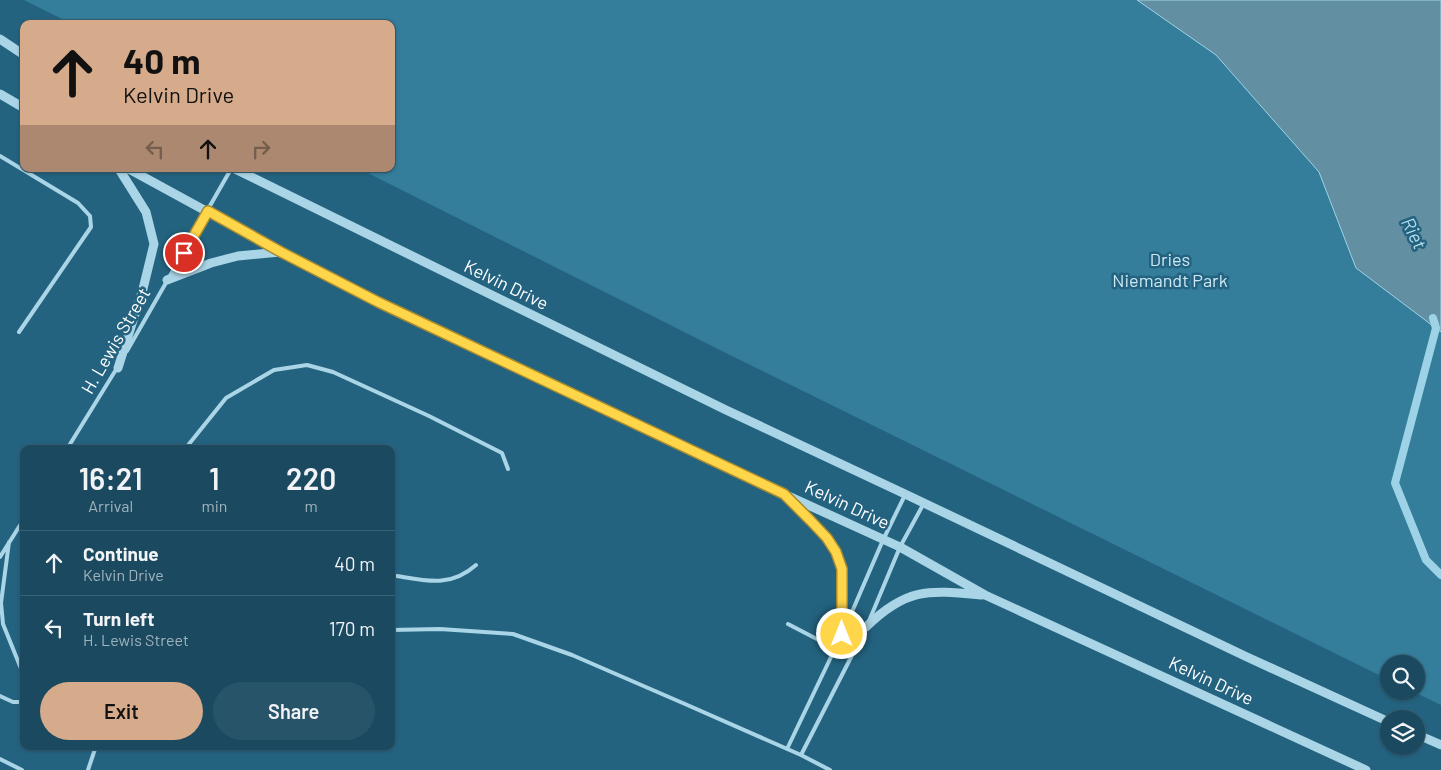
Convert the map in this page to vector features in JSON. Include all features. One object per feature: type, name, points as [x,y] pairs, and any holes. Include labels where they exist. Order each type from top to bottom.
[{"type":"street","points":[[0,40],[20,52]]},
{"type":"street","points":[[0,94],[20,106]]},
{"type":"street","points":[[118,368],[143,290],[154,244],[146,212],[121,172]]},
{"type":"street","name":"Kelvin Drive","points":[[135,172],[281,252],[378,302],[900,547],[985,595],[1366,770]]},
{"type":"street","name":"Kelvin Drive","points":[[241,172],[726,410],[1247,657],[1380,718]]},
{"type":"street","points":[[168,280],[211,263],[238,256],[281,252]]},
{"type":"street","points":[[784,494],[827,538],[836,552],[842,569],[842,634]]},
{"type":"street","points":[[866,627],[887,608],[907,597],[923,592],[943,591],[985,595]]},
{"type":"street","points":[[1425,738],[1441,746]]},
{"type":"lane","points":[[0,156],[20,168]]},
{"type":"lane","points":[[19,332],[90,227],[90,216],[78,203],[27,172]]},
{"type":"lane","name":"H. Lewis Street","points":[[70,445],[118,368],[229,172]]},
{"type":"lane","points":[[188,445],[226,398],[274,370],[307,365],[333,372],[468,434],[502,453],[508,469]]},
{"type":"lane","points":[[787,749],[836,649],[905,494]]},
{"type":"lane","points":[[801,755],[866,627],[900,547],[924,503]]},
{"type":"lane","points":[[0,557],[20,524]]},
{"type":"lane","points":[[9,542],[1,603],[3,624],[20,666]]},
{"type":"lane","points":[[395,576],[433,582],[465,574],[476,565]]},
{"type":"lane","points":[[788,624],[836,649]]},
{"type":"lane","points":[[395,630],[440,630],[513,634],[572,655],[801,755],[830,770]]},
{"type":"lane","points":[[0,696],[13,702],[20,702]]},
{"type":"lane","points":[[88,770],[95,750]]},
{"type":"lane","points":[[0,759],[22,770]]},
{"type":"green space","name":"Dries Niemandt Park","points":[[24,0],[1441,0],[1441,705],[1425,697],[1425,655],[1380,655],[1380,676],[730,355],[366,172],[395,172],[395,20],[64,20]]},
{"type":"water","points":[[1137,0],[1441,0],[1441,332],[1356,268],[1319,172],[1216,55]]},
{"type":"waterway","name":"Riet","points":[[1433,318],[1436,328],[1395,483],[1426,560],[1441,575]]},
{"type":"route","points":[[184,253],[208,211],[281,252],[378,302],[784,494],[827,538],[836,552],[842,569],[842,634]]}]
